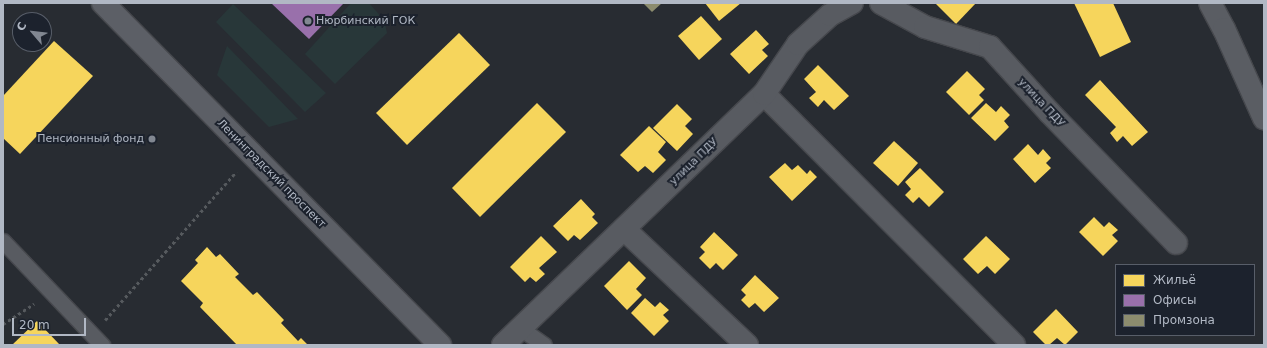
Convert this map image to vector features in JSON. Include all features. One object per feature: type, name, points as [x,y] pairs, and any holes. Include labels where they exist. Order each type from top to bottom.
[{"type":"main road","name":"Ленинградский проспект","points":[[103,3],[436,343]]},
{"type":"main road","points":[[1210,3],[1224,29],[1264,118]]},
{"type":"street","name":"улица ПДУ","points":[[502,345],[764,94],[798,44],[830,15],[852,3]]},
{"type":"street","name":"улица ПДУ","points":[[882,3],[925,27],[990,47],[1050,113],[1176,243]]},
{"type":"street","points":[[764,94],[1014,345]]},
{"type":"street","points":[[624,229],[747,345]]},
{"type":"lane","points":[[3,241],[102,345]]},
{"type":"lane","points":[[520,328],[544,345]]},
{"type":"path","points":[[103,322],[236,172]]},
{"type":"path","points":[[3,324],[52,292]]},
{"type":"shaded area","points":[[351,3],[369,3],[384,20],[387,33],[335,84],[305,54]]},
{"type":"shaded area","points":[[233,4],[326,93],[305,112],[216,22]]},
{"type":"shaded area","points":[[227,46],[298,119],[269,127],[217,75]]},
{"type":"building: Жильё","points":[[705,3],[741,3],[719,21]]},
{"type":"building: Жильё","points":[[935,3],[976,3],[956,24]]},
{"type":"building: Жильё","points":[[1074,3],[1113,3],[1131,42],[1100,57]]},
{"type":"building: Жильё","points":[[701,16],[722,39],[699,60],[678,36]]},
{"type":"building: Жильё","points":[[756,30],[769,44],[762,50],[768,56],[749,74],[730,54]]},
{"type":"building: Жильё","points":[[459,33],[490,65],[407,145],[376,113]]},
{"type":"building: Жильё","points":[[54,41],[93,76],[20,154],[3,138],[3,96],[44,52],[52,52],[52,43]]},
{"type":"building: Жильё","points":[[818,65],[849,96],[834,110],[824,100],[818,107],[809,98],[816,92],[804,79]]},
{"type":"building: Жильё","points":[[967,71],[985,89],[979,95],[984,100],[969,115],[946,92]]},
{"type":"building: Жильё","points":[[1100,80],[1148,132],[1132,146],[1123,136],[1117,142],[1110,133],[1116,127],[1085,95]]},
{"type":"building: Жильё","points":[[537,103],[566,132],[480,217],[452,188]]},
{"type":"building: Жильё","points":[[986,103],[996,112],[1001,106],[1010,115],[1004,121],[1009,127],[995,141],[971,118]]},
{"type":"building: Жильё","points":[[677,104],[692,119],[685,126],[693,134],[677,151],[653,128]]},
{"type":"building: Жильё","points":[[649,126],[666,142],[658,152],[666,160],[653,173],[645,166],[638,172],[620,155]]},
{"type":"building: Жильё","points":[[894,141],[918,163],[898,186],[873,163]]},
{"type":"building: Жильё","points":[[1028,144],[1038,155],[1043,149],[1051,158],[1046,163],[1051,168],[1035,183],[1013,159]]},
{"type":"building: Жильё","points":[[785,163],[792,170],[798,165],[807,174],[810,170],[817,177],[792,201],[769,177]]},
{"type":"building: Жильё","points":[[920,168],[944,192],[929,207],[919,197],[913,203],[905,195],[911,189],[905,182]]},
{"type":"building: Жильё","points":[[581,199],[595,214],[592,217],[598,223],[580,240],[574,235],[568,241],[553,226]]},
{"type":"building: Жильё","points":[[1094,217],[1104,227],[1109,222],[1118,230],[1112,235],[1118,241],[1103,256],[1079,232]]},
{"type":"building: Жильё","points":[[714,232],[738,255],[723,270],[716,263],[710,269],[699,258],[705,252],[700,247]]},
{"type":"building: Жильё","points":[[541,236],[557,252],[539,268],[545,274],[536,282],[530,277],[525,282],[510,267]]},
{"type":"building: Жильё","points":[[986,236],[1010,259],[995,274],[987,266],[978,274],[963,259]]},
{"type":"building: Жильё","points":[[207,247],[216,257],[220,254],[239,274],[235,277],[253,295],[257,292],[284,320],[281,323],[298,341],[301,338],[308,345],[237,345],[200,307],[203,303],[181,281],[198,263],[195,260]]},
{"type":"building: Жильё","points":[[629,261],[646,278],[636,289],[642,295],[627,310],[604,286]]},
{"type":"building: Жильё","points":[[755,275],[779,298],[764,312],[755,303],[749,308],[741,300],[746,295],[741,290]]},
{"type":"building: Жильё","points":[[645,298],[655,307],[660,302],[669,310],[663,315],[669,321],[654,336],[631,313]]},
{"type":"building: Жильё","points":[[1056,309],[1078,332],[1065,345],[1057,338],[1049,345],[1046,345],[1033,332]]},
{"type":"building: Жильё","points":[[37,321],[60,345],[12,345]]},
{"type":"building: Офисы","name":"Нюрбинский ГОК","points":[[271,3],[344,3],[309,39]]},
{"type":"building: Промзона","points":[[643,3],[662,3],[652,12]]},
{"type":"place","name":"Нюрбинский ГОК","points":[[308,21]]},
{"type":"place","name":"Пенсионный фонд","points":[[152,139]]}]
